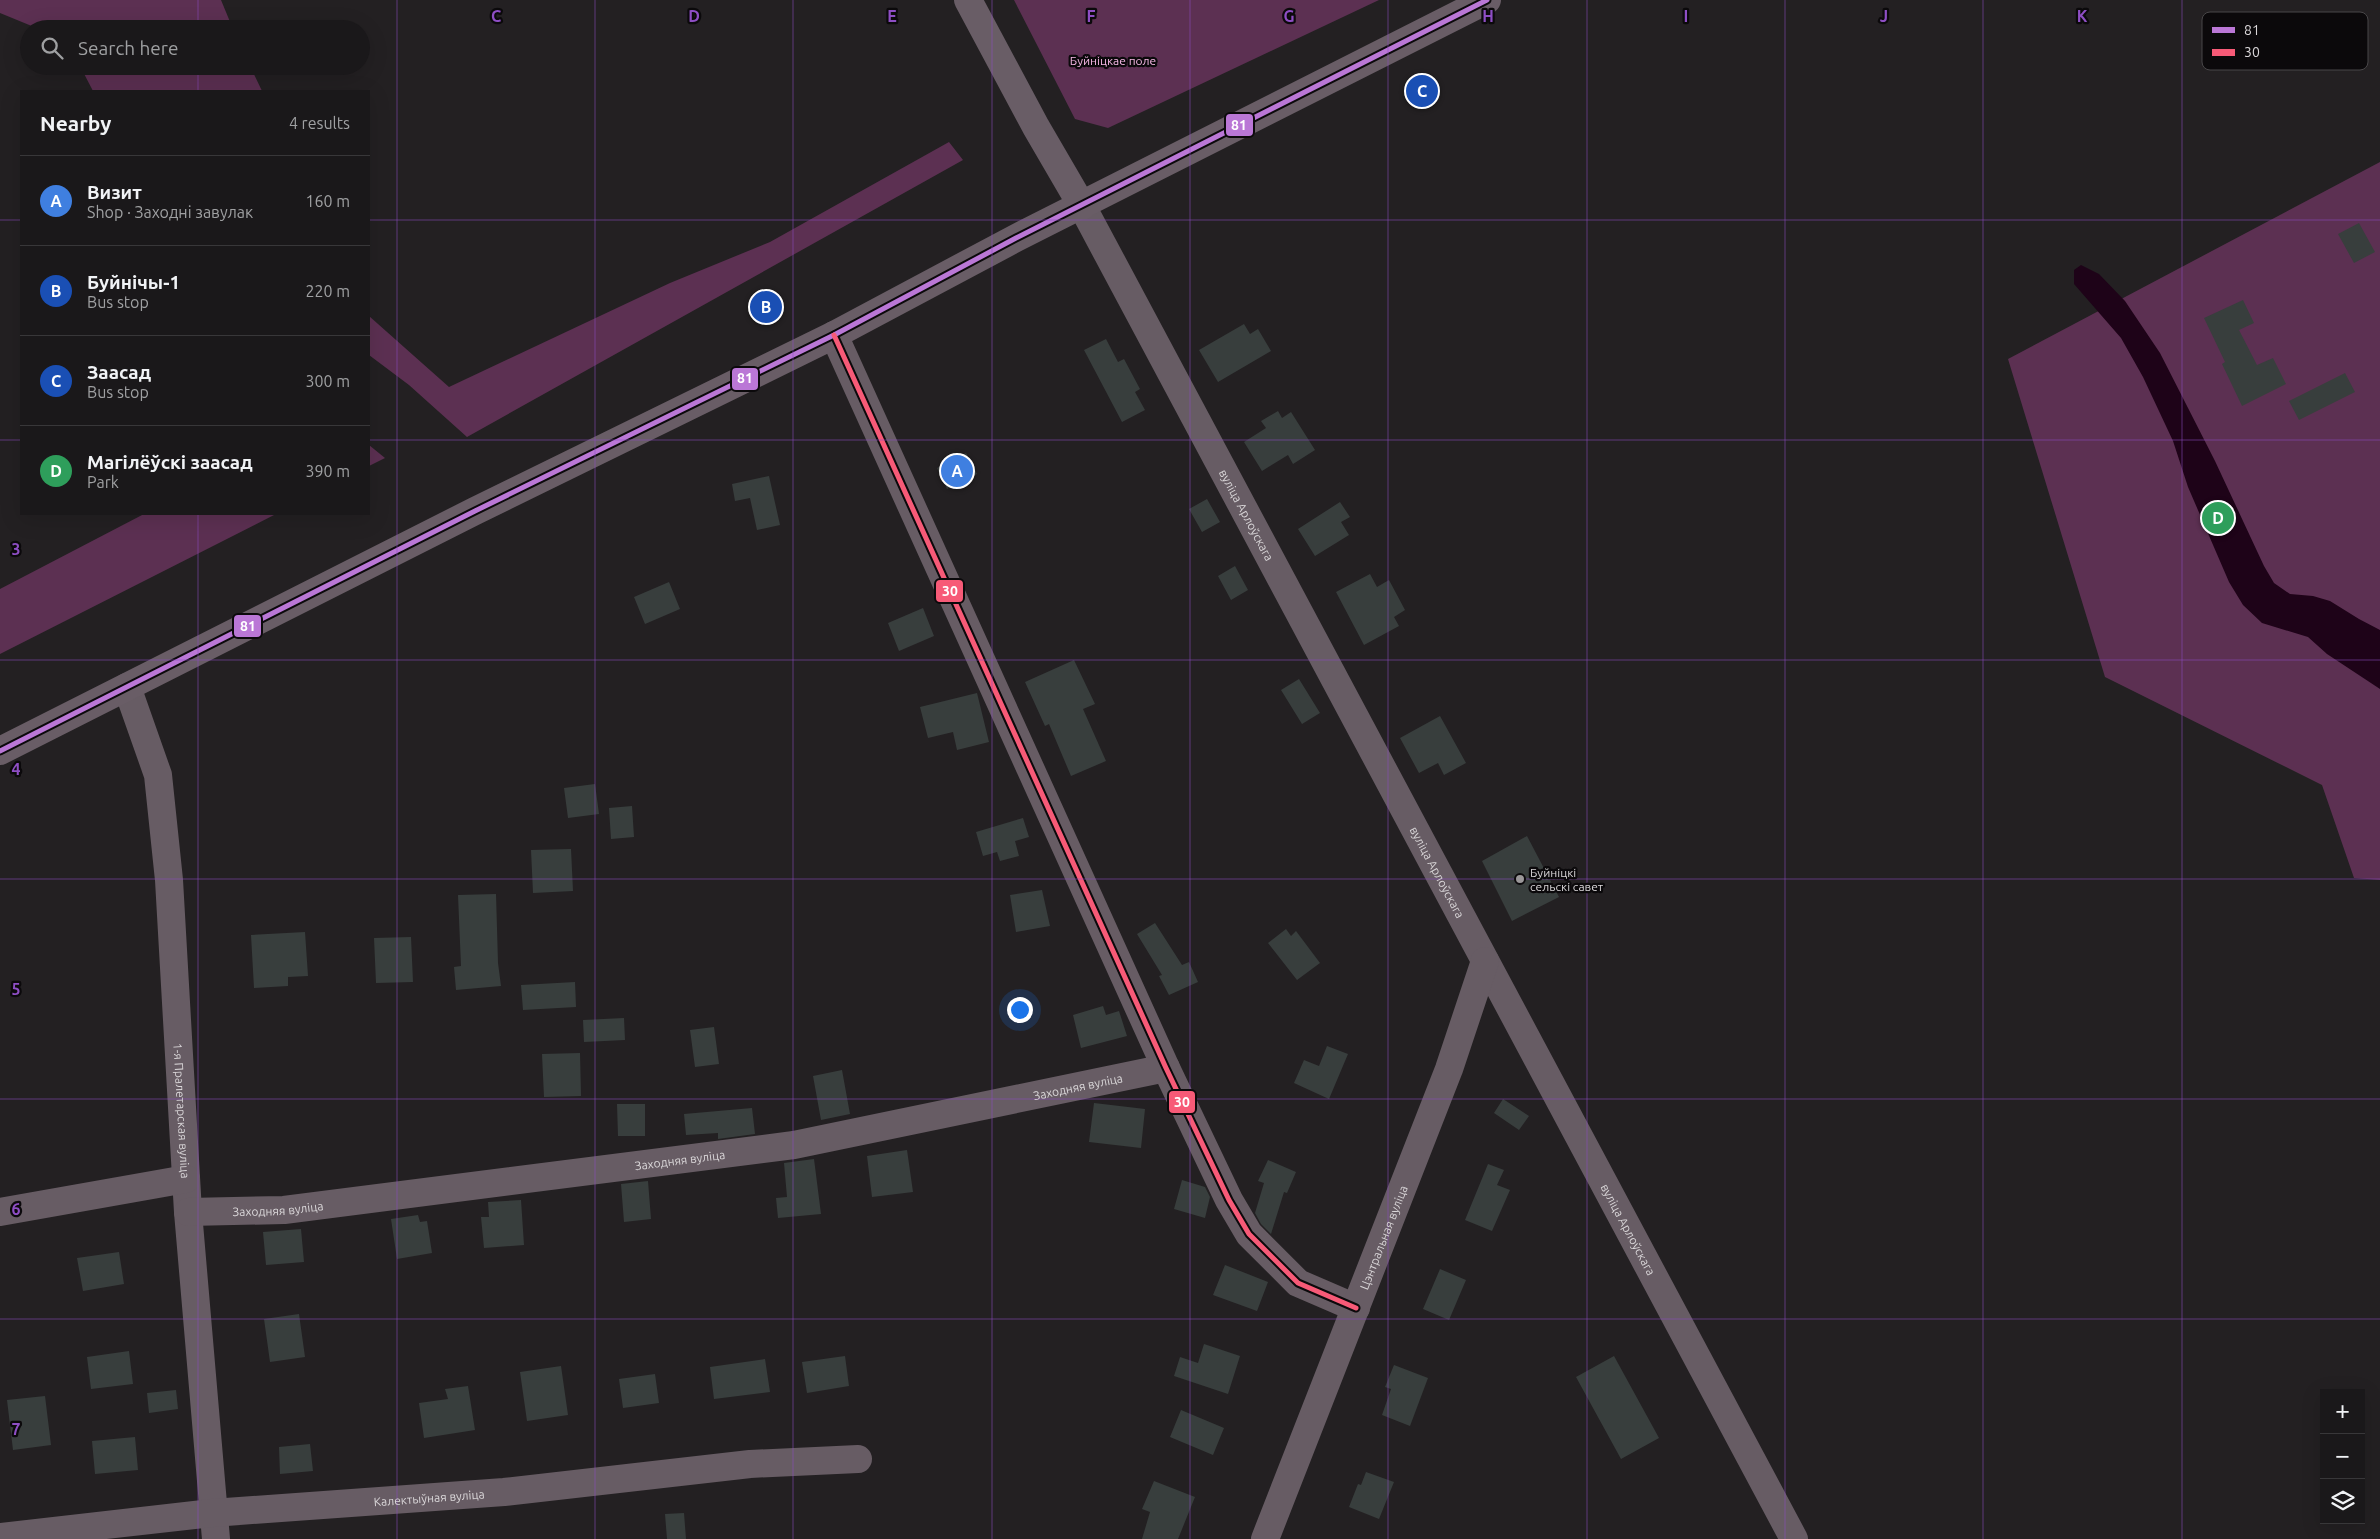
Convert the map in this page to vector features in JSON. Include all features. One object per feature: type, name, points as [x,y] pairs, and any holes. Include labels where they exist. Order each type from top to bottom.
[{"type":"main road","points":[[968,0],[1036,126],[1082,206]]},
{"type":"main road","points":[[0,751],[474,511],[834,335],[1016,238],[1487,0]]},
{"type":"street","name":"вуліца Арлоўскага","points":[[1082,206],[1794,1539]]},
{"type":"street","points":[[834,335],[1166,1068],[1229,1200],[1249,1234],[1298,1283],[1356,1308]]},
{"type":"street","name":"1-я Пралетарская вуліца","points":[[127,687],[158,775],[169,880],[188,1212],[214,1526]]},
{"type":"street","name":"Цэнтральная вуліца","points":[[1265,1539],[1449,1069],[1485,961]]},
{"type":"street","name":"Заходняя вуліца","points":[[188,1212],[284,1210],[794,1144],[1166,1068]]},
{"type":"street","points":[[0,1212],[186,1179]]},
{"type":"street","name":"Калектыўная вуліца","points":[[0,1538],[214,1526],[750,1464],[858,1459]]},
{"type":"green space","points":[[0,0],[221,0],[229,20],[20,21],[0,13]]},
{"type":"green space","name":"Буйніцкае поле","points":[[1014,0],[1379,0],[1108,128],[1075,119]]},
{"type":"green space","points":[[85,75],[254,75],[262,90],[92,90]]},
{"type":"green space","points":[[949,142],[963,160],[467,437],[409,385],[370,356],[370,317],[449,387],[670,283],[770,242]]},
{"type":"green space","points":[[2380,162],[2380,880],[2354,878],[2322,785],[2105,677],[2008,359]]},
{"type":"green space","points":[[370,446],[385,458],[370,466]]},
{"type":"green space","points":[[142,515],[274,515],[0,654],[0,589]]},
{"type":"shaded area","points":[[2081,265],[2099,274],[2125,301],[2160,353],[2274,583],[2290,594],[2313,596],[2330,601],[2380,630],[2380,689],[2327,654],[2308,637],[2262,623],[2243,605],[2229,582],[2188,487],[2173,441],[2143,377],[2121,338],[2074,284],[2074,270]]},
{"type":"building","points":[[2359,223],[2375,252],[2354,263],[2338,234]]},
{"type":"building","points":[[2243,300],[2254,323],[2239,330],[2257,365],[2273,358],[2286,384],[2242,406],[2222,364],[2225,362],[2204,318]]},
{"type":"building","points":[[1244,324],[1250,334],[1258,329],[1271,351],[1218,382],[1199,350]]},
{"type":"building","points":[[1106,339],[1118,362],[1124,359],[1140,389],[1135,392],[1145,410],[1122,422],[1084,350]]},
{"type":"building","points":[[2345,373],[2355,392],[2299,420],[2289,401]]},
{"type":"building","points":[[1278,411],[1282,418],[1291,412],[1315,450],[1293,464],[1288,455],[1262,471],[1244,442],[1266,428],[1261,421]]},
{"type":"building","points":[[966,453],[977,474],[947,489],[937,468]]},
{"type":"building","points":[[769,476],[780,525],[757,530],[750,498],[735,501],[732,484]]},
{"type":"building","points":[[1207,499],[1220,522],[1202,532],[1189,509]]},
{"type":"building","points":[[1340,502],[1350,517],[1341,522],[1349,535],[1315,556],[1298,529]]},
{"type":"building","points":[[1235,566],[1248,590],[1231,600],[1218,576]]},
{"type":"building","points":[[1370,574],[1377,587],[1389,580],[1405,610],[1394,617],[1399,626],[1364,645],[1336,592]]},
{"type":"building","points":[[669,582],[680,609],[645,624],[634,597]]},
{"type":"building","points":[[923,608],[934,636],[899,651],[888,623]]},
{"type":"building","points":[[1074,660],[1095,704],[1083,709],[1106,761],[1071,776],[1049,724],[1045,726],[1025,682]]},
{"type":"building","points":[[1299,679],[1320,713],[1302,724],[1281,690]]},
{"type":"building","points":[[977,693],[989,742],[957,750],[953,732],[928,738],[920,707]]},
{"type":"building","points":[[1440,716],[1466,763],[1444,775],[1438,763],[1419,773],[1400,738]]},
{"type":"building","points":[[595,784],[599,814],[568,818],[564,788]]},
{"type":"building","points":[[632,806],[634,837],[611,839],[609,808]]},
{"type":"building","points":[[1023,818],[1029,837],[1015,841],[1019,856],[1000,861],[997,852],[983,856],[976,832]]},
{"type":"building","name":"Буйніцкі сельскі савет","points":[[1527,836],[1559,897],[1512,921],[1482,861]]},
{"type":"building","points":[[571,849],[573,891],[533,893],[531,850]]},
{"type":"building","points":[[1042,890],[1050,926],[1016,932],[1010,895]]},
{"type":"building","points":[[496,894],[498,963],[501,986],[456,990],[454,967],[461,966],[458,895]]},
{"type":"building","points":[[1155,923],[1182,965],[1189,962],[1198,982],[1169,995],[1159,976],[1162,975],[1137,934]]},
{"type":"building","points":[[1286,929],[1291,936],[1296,931],[1320,963],[1297,980],[1268,943]]},
{"type":"building","points":[[305,932],[308,976],[288,977],[288,986],[254,988],[251,935]]},
{"type":"building","points":[[411,937],[413,982],[376,983],[374,938]]},
{"type":"building","points":[[575,982],[576,1007],[523,1010],[521,985]]},
{"type":"building","points":[[1103,1006],[1106,1015],[1119,1011],[1127,1036],[1081,1048],[1073,1015]]},
{"type":"building","points":[[624,1018],[625,1040],[584,1042],[583,1020]]},
{"type":"building","points":[[714,1027],[719,1064],[695,1067],[690,1030]]},
{"type":"building","points":[[1327,1046],[1348,1054],[1329,1099],[1294,1083],[1304,1060],[1319,1066]]},
{"type":"building","points":[[580,1053],[581,1096],[544,1097],[542,1054]]},
{"type":"building","points":[[842,1070],[850,1114],[821,1120],[813,1076]]},
{"type":"building","points":[[1503,1099],[1529,1116],[1519,1130],[1494,1113]]},
{"type":"building","points":[[1094,1103],[1145,1109],[1141,1148],[1089,1142]]},
{"type":"building","points":[[617,1104],[645,1104],[645,1136],[618,1136]]},
{"type":"building","points":[[752,1108],[755,1134],[718,1139],[718,1133],[686,1135],[684,1114]]},
{"type":"building","points":[[907,1150],[913,1192],[872,1197],[867,1156]]},
{"type":"building","points":[[814,1159],[821,1214],[778,1218],[776,1198],[787,1197],[784,1163]]},
{"type":"building","points":[[1268,1160],[1296,1172],[1287,1193],[1284,1192],[1271,1234],[1261,1224],[1255,1213],[1264,1183],[1258,1181]]},
{"type":"building","points":[[1488,1164],[1504,1170],[1497,1185],[1510,1190],[1492,1231],[1465,1220]]},
{"type":"building","points":[[1182,1180],[1205,1187],[1210,1197],[1205,1218],[1174,1209]]},
{"type":"building","points":[[648,1181],[651,1219],[624,1222],[621,1184]]},
{"type":"building","points":[[521,1200],[524,1245],[484,1248],[481,1217],[489,1217],[488,1202]]},
{"type":"building","points":[[418,1215],[420,1222],[427,1221],[432,1253],[397,1259],[391,1219]]},
{"type":"building","points":[[301,1229],[304,1262],[266,1265],[263,1232]]},
{"type":"building","points":[[119,1252],[124,1284],[83,1291],[77,1258]]},
{"type":"building","points":[[1225,1265],[1268,1282],[1257,1311],[1213,1295]]},
{"type":"building","points":[[1440,1269],[1466,1280],[1449,1320],[1423,1309]]},
{"type":"building","points":[[299,1314],[305,1357],[270,1362],[264,1319]]},
{"type":"building","points":[[1204,1344],[1240,1356],[1228,1394],[1174,1376],[1180,1357],[1198,1363]]},
{"type":"building","points":[[129,1351],[133,1384],[91,1389],[87,1357]]},
{"type":"building","points":[[845,1356],[849,1386],[807,1393],[802,1362]]},
{"type":"building","points":[[1614,1356],[1659,1438],[1621,1459],[1576,1377]]},
{"type":"building","points":[[765,1359],[770,1392],[714,1399],[710,1367]]},
{"type":"building","points":[[1394,1365],[1428,1378],[1410,1426],[1382,1415],[1391,1389],[1385,1387]]},
{"type":"building","points":[[561,1366],[568,1415],[527,1421],[520,1372]]},
{"type":"building","points":[[655,1374],[659,1403],[623,1408],[619,1379]]},
{"type":"building","points":[[468,1386],[475,1430],[424,1438],[419,1403],[448,1399],[445,1389]]},
{"type":"building","points":[[176,1390],[178,1409],[149,1413],[147,1393]]},
{"type":"building","points":[[45,1396],[51,1445],[13,1450],[7,1400]]},
{"type":"building","points":[[1181,1410],[1224,1428],[1213,1455],[1170,1437]]},
{"type":"building","points":[[135,1437],[138,1470],[95,1474],[92,1441]]},
{"type":"building","points":[[310,1444],[313,1471],[280,1474],[279,1447]]},
{"type":"building","points":[[1366,1472],[1394,1482],[1379,1519],[1349,1507],[1358,1484],[1361,1485]]},
{"type":"building","points":[[1154,1481],[1195,1497],[1178,1539],[1142,1539],[1150,1512],[1142,1509]]},
{"type":"building","points":[[684,1513],[686,1539],[667,1539],[665,1514]]},
{"type":"transit line","name":"81","points":[[0,751],[475,511],[834,335],[1016,238],[1487,0]]},
{"type":"transit line","name":"30","points":[[834,335],[1166,1068],[1229,1200],[1249,1234],[1298,1283],[1356,1308]]},
{"type":"place","name":"Заасад","points":[[1422,91]]},
{"type":"place","name":"Буйнічы-1","points":[[766,307]]},
{"type":"place","name":"Визит","points":[[957,471]]},
{"type":"place","name":"Магілёўскі заасад","points":[[2218,518]]},
{"type":"place","name":"Буйніцкі сельскі савет","points":[[1520,879]]}]
